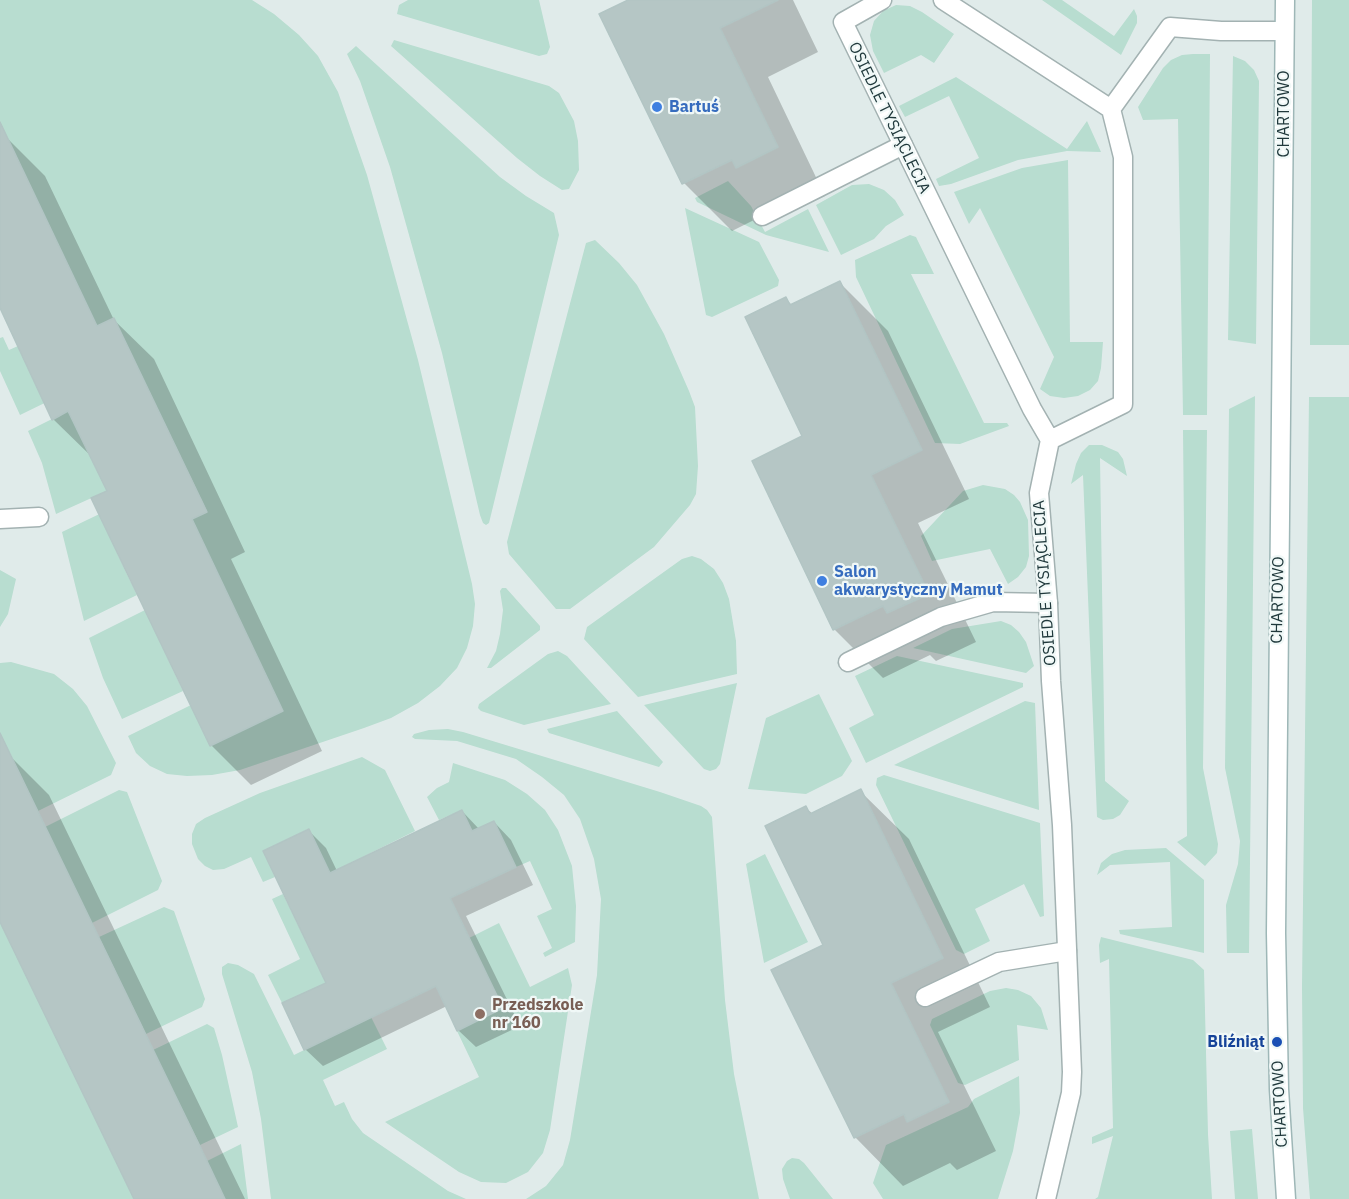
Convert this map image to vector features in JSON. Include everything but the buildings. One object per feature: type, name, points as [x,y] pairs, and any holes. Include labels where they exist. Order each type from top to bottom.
[{"type":"street","name":"OSIEDLE TYSIĄCLECIA","points":[[882,0],[843,21],[1032,410],[1050,440],[1039,493],[1062,825],[1071,1082],[1046,1199]]},
{"type":"street","points":[[943,0],[1111,109],[1123,157],[1123,404],[1050,440]]},
{"type":"street","name":"CHARTOWO","points":[[1285,0],[1276,933],[1279,1089],[1286,1199]]},
{"type":"street","points":[[1111,109],[1170,27],[1221,31],[1284,31]]},
{"type":"street","points":[[762,216],[903,145]]},
{"type":"street","points":[[0,519],[39,517]]},
{"type":"street","points":[[848,662],[951,614],[993,602],[1048,603]]},
{"type":"street","points":[[925,997],[999,962],[1066,951]]},
{"type":"green space","points":[[0,0],[252,0],[274,14],[299,35],[318,56],[338,92],[367,175],[418,360],[472,584],[475,604],[473,626],[467,648],[457,668],[440,686],[418,703],[391,718],[364,728],[240,770],[212,775],[167,774],[150,766],[136,753],[128,736],[191,705],[210,746],[283,711],[192,519],[207,511],[114,318],[97,326],[6,135],[0,137]]},
{"type":"green space","points":[[408,0],[539,0],[550,47],[547,54],[539,56],[397,14],[399,5]]},
{"type":"green space","points":[[1042,0],[1062,0],[1114,36],[1134,9],[1137,23],[1121,55]]},
{"type":"green space","points":[[1312,0],[1349,0],[1349,345],[1310,345]]},
{"type":"green space","points":[[896,5],[910,6],[922,12],[954,34],[934,63],[921,55],[884,73],[873,51],[870,35],[874,21],[883,11]]},
{"type":"green space","points":[[394,40],[549,86],[559,93],[574,121],[578,141],[579,170],[569,189],[562,190],[517,158],[391,46]]},
{"type":"green space","points":[[356,46],[500,177],[554,213],[559,235],[489,523],[486,525],[480,515],[442,353],[390,167],[360,81],[347,54]]},
{"type":"green space","points":[[1210,54],[1207,415],[1183,415],[1178,119],[1143,120],[1138,107],[1163,68],[1171,60],[1182,55]]},
{"type":"green space","points":[[1233,56],[1245,61],[1254,70],[1259,81],[1256,344],[1228,340]]},
{"type":"green space","points":[[956,77],[1067,149],[1087,121],[1101,152],[1067,151],[1018,160],[951,184],[939,186],[936,179],[979,158],[949,96],[905,117],[899,106]]},
{"type":"green space","points":[[1068,160],[1070,342],[1103,342],[1098,381],[1090,390],[1078,396],[1064,398],[1050,396],[1040,389],[1054,357],[980,208],[969,224],[954,192],[1022,168]]},
{"type":"green space","points":[[728,181],[751,206],[765,232],[808,209],[829,252],[766,235],[697,202],[695,198]]},
{"type":"green space","points":[[869,184],[884,190],[895,200],[904,215],[886,226],[874,239],[841,255],[816,205],[852,185]]},
{"type":"green space","points":[[685,208],[759,242],[779,280],[778,286],[712,317],[706,315]]},
{"type":"green space","points":[[910,235],[916,237],[934,274],[911,274],[984,423],[1007,423],[1009,426],[960,444],[935,443],[856,277],[855,260]]},
{"type":"green space","points":[[595,240],[619,263],[637,285],[664,334],[689,391],[695,407],[698,466],[696,494],[690,505],[654,547],[570,609],[556,609],[509,554],[507,542],[586,243]]},
{"type":"green space","points":[[3,337],[9,350],[18,346],[26,363],[61,395],[20,415],[0,371],[0,338]]},
{"type":"green space","points":[[1255,396],[1249,953],[1227,953],[1226,905],[1238,864],[1240,841],[1225,768],[1229,409]]},
{"type":"green space","points":[[1309,397],[1349,397],[1349,1199],[1310,1199],[1303,1108],[1302,986]]},
{"type":"green space","points":[[68,411],[107,491],[56,514],[42,463],[28,431]]},
{"type":"green space","points":[[1183,430],[1207,430],[1203,768],[1218,844],[1217,853],[1205,866],[1177,842],[1187,836]]},
{"type":"green space","points":[[1089,445],[1102,445],[1118,452],[1123,459],[1127,476],[1100,458],[1105,781],[1129,801],[1120,815],[1113,819],[1103,820],[1097,817],[1083,475],[1071,484],[1081,453]]},
{"type":"green space","points":[[983,485],[1005,489],[1014,495],[1020,502],[1028,520],[1029,556],[1026,567],[1008,584],[990,549],[932,561],[921,536],[963,491]]},
{"type":"green space","points":[[114,507],[117,553],[137,595],[84,621],[62,532]]},
{"type":"green space","points":[[692,556],[701,559],[714,569],[723,583],[729,599],[736,641],[737,674],[638,697],[584,639],[587,627],[682,559]]},
{"type":"green space","points":[[0,570],[16,579],[8,614],[0,627]]},
{"type":"green space","points":[[506,588],[540,626],[540,630],[491,668],[487,668],[496,651],[500,634],[503,610],[500,591]]},
{"type":"green space","points":[[145,610],[183,691],[122,719],[103,678],[89,638]]},
{"type":"green space","points":[[1001,621],[1011,625],[1026,642],[1034,666],[1026,673],[913,648],[952,629]]},
{"type":"green space","points":[[558,651],[567,656],[611,704],[524,725],[478,708],[479,704],[548,654]]},
{"type":"green space","points":[[897,656],[1023,683],[1023,687],[866,763],[849,728],[874,715],[855,676]]},
{"type":"green space","points":[[11,662],[54,674],[73,689],[87,706],[116,763],[111,775],[38,811],[10,753],[0,758],[0,663]]},
{"type":"green space","points":[[737,683],[720,764],[716,769],[710,771],[704,769],[644,705]]},
{"type":"green space","points":[[819,694],[852,761],[842,776],[806,794],[748,789],[766,718]]},
{"type":"green space","points":[[1025,701],[1035,703],[1039,810],[894,765]]},
{"type":"green space","points":[[617,711],[663,762],[659,767],[549,733],[547,729]]},
{"type":"green space","points":[[448,729],[660,792],[701,806],[712,817],[725,1000],[734,1074],[759,1199],[526,1199],[546,1186],[563,1165],[570,1140],[597,975],[601,899],[594,859],[580,819],[564,795],[516,759],[457,741],[412,737],[414,734],[429,730]]},
{"type":"green space","points":[[362,757],[385,770],[415,831],[330,873],[308,829],[263,851],[275,877],[263,882],[251,857],[224,869],[213,870],[198,859],[192,844],[192,834],[196,824],[205,818],[260,793]]},
{"type":"green space","points":[[453,763],[505,780],[527,794],[545,810],[558,830],[572,866],[576,906],[575,942],[545,957],[543,953],[552,948],[537,916],[552,909],[530,861],[516,867],[494,821],[472,831],[462,810],[439,820],[427,797],[437,788],[449,782]]},
{"type":"green space","points":[[884,775],[1040,823],[1044,916],[1040,917],[1024,884],[975,909],[990,941],[964,954],[956,950],[876,785],[877,778]]},
{"type":"green space","points":[[119,790],[127,792],[162,881],[158,890],[92,923],[45,827]]},
{"type":"green space","points":[[1166,848],[1204,880],[1204,953],[1120,934],[1119,930],[1172,927],[1170,862],[1110,865],[1097,875],[1101,863],[1112,854],[1125,850]]},
{"type":"green space","points":[[765,854],[808,942],[764,963],[746,864]]},
{"type":"green space","points":[[283,894],[326,983],[282,1003],[268,975],[300,959],[272,899]]},
{"type":"green space","points":[[164,907],[174,911],[205,999],[202,1007],[146,1034],[99,937]]},
{"type":"green space","points":[[0,922],[134,1199],[0,1199]]},
{"type":"green space","points":[[499,923],[530,987],[568,968],[572,985],[550,1130],[543,1153],[528,1172],[506,1183],[481,1182],[459,1172],[385,1122],[479,1077],[457,1031],[503,1008],[469,938]]},
{"type":"green space","points":[[1101,937],[1193,960],[1204,970],[1212,1199],[1095,1199],[1098,1197],[1113,1136],[1092,1144],[1092,1137],[1113,1128],[1109,959],[1100,963]]},
{"type":"green space","points":[[228,963],[238,965],[254,974],[294,1055],[371,1017],[387,1049],[323,1080],[335,1106],[344,1102],[352,1119],[363,1133],[448,1191],[466,1199],[271,1199],[261,1119],[252,1072],[222,974],[222,967]]},
{"type":"green space","points":[[1006,988],[1031,996],[1041,1008],[1048,1030],[1017,1025],[1019,1060],[965,1085],[958,1083],[930,1025],[932,1019],[990,991]]},
{"type":"green space","points":[[207,1024],[214,1028],[238,1127],[200,1145],[153,1050]]},
{"type":"green space","points":[[1019,1076],[1020,1113],[1013,1151],[998,1199],[883,1199],[873,1183],[886,1145],[968,1107],[974,1099]]},
{"type":"green space","points":[[1252,1129],[1258,1199],[1235,1199],[1230,1131]]},
{"type":"green space","points":[[241,1144],[248,1199],[225,1199],[207,1161]]},
{"type":"green space","points":[[792,1158],[804,1163],[833,1199],[790,1199],[782,1169]]},
{"type":"place","name":"Bartuś","points":[[657,107]]},
{"type":"place","name":"Salon akwarystyczny Mamut","points":[[822,581]]},
{"type":"place","name":"Przedszkole nr 160","points":[[480,1014]]},
{"type":"place","name":"Bliźniąt","points":[[1277,1042]]}]
